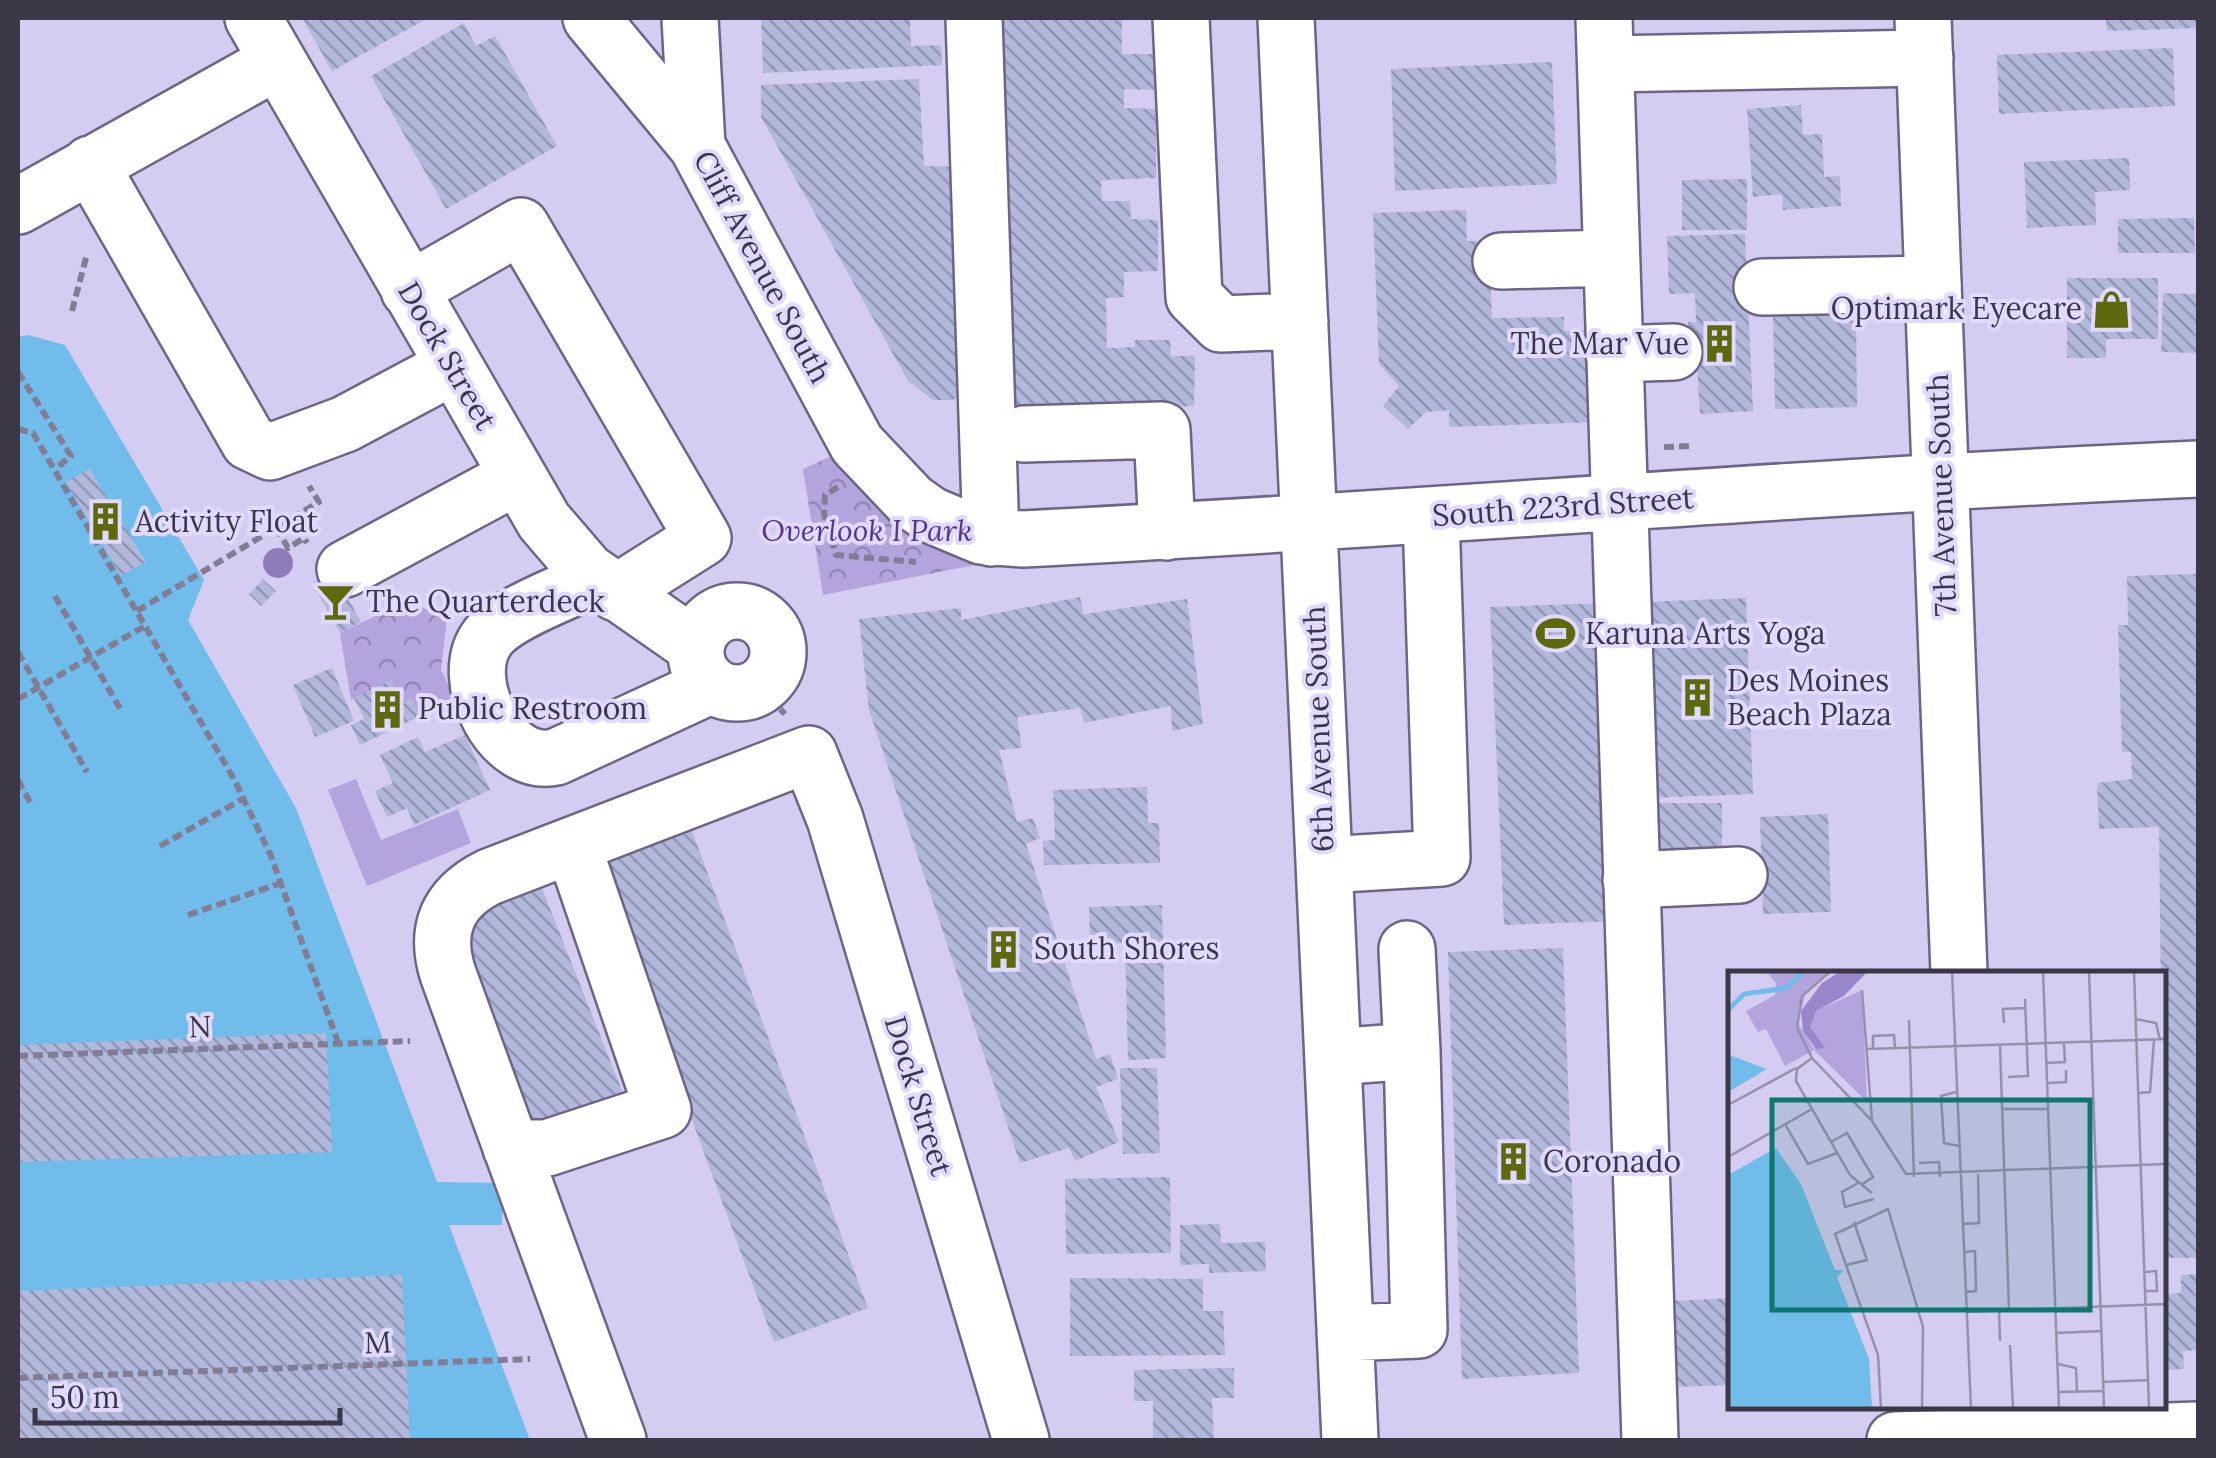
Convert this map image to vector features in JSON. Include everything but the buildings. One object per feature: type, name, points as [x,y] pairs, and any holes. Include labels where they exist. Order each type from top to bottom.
[{"type":"street","name":"Cliff Avenue South","points":[[591,18],[697,146],[857,444],[887,478],[931,515]]},
{"type":"street","points":[[690,18],[697,146]]},
{"type":"street","points":[[974,18],[991,538]]},
{"type":"street","points":[[1180,18],[1194,297],[1221,324],[1300,321]]},
{"type":"street","name":"6th Avenue South","points":[[1286,18],[1350,1440]]},
{"type":"street","points":[[1650,1440],[1604,41],[1924,38]]},
{"type":"street","name":"7th Avenue South","points":[[1924,38],[1959,971]]},
{"type":"street","points":[[18,206],[90,164],[264,40]]},
{"type":"street","name":"Dock Street","points":[[264,40],[516,477],[557,540],[606,586],[704,666],[556,757],[531,758],[507,744],[480,690],[481,648],[506,622],[606,586]]},
{"type":"street","points":[[90,164],[249,442],[270,452],[284,447],[346,424],[454,366]]},
{"type":"street","points":[[409,290],[520,226],[704,538],[606,586]]},
{"type":"street","points":[[1501,262],[1611,258]]},
{"type":"street","points":[[1762,287],[1933,284]]},
{"type":"street","points":[[1614,354],[1674,352]]},
{"type":"street","points":[[1024,434],[1162,430],[1167,532]]},
{"type":"street","name":"South 223rd Street","points":[[931,515],[991,538],[1167,532],[1942,480],[2198,469]]},
{"type":"street","points":[[345,569],[516,477]]},
{"type":"street","points":[[1325,864],[1442,858],[1432,516]]},
{"type":"street","name":"Dock Street","points":[[572,846],[809,754],[835,819],[1021,1440]]},
{"type":"street","points":[[512,1148],[547,1148],[664,1110],[572,846],[478,883],[454,904],[444,922],[445,963],[544,1238],[618,1440]]},
{"type":"street","points":[[1631,880],[1739,876]]},
{"type":"street","points":[[1346,1333],[1420,1348],[1406,948]]},
{"type":"street","points":[[1333,1057],[1412,1052]]},
{"type":"street","points":[[1894,1440],[1974,1427],[2198,1430]]},
{"type":"path","points":[[18,372],[71,456],[54,468]]},
{"type":"path","points":[[18,429],[34,433],[244,798],[281,883],[338,1044]]},
{"type":"path","points":[[1616,449],[1705,445]]},
{"type":"path","points":[[137,611],[319,502],[284,447]]},
{"type":"path","points":[[55,596],[122,712]]},
{"type":"path","points":[[18,699],[145,626]]},
{"type":"path","points":[[18,652],[87,772]]},
{"type":"path","points":[[18,780],[30,802]]},
{"type":"path","points":[[160,846],[244,798]]},
{"type":"path","points":[[188,915],[281,883]]},
{"type":"path","name":"N","points":[[18,1056],[410,1040]]},
{"type":"path","name":"M","points":[[18,1378],[530,1359]]},
{"type":"green space","name":"Overlook I Park","points":[[857,444],[1015,557],[823,595],[803,469]]},
{"type":"green space","points":[[407,601],[447,618],[441,670],[456,699],[420,716],[411,698],[401,702],[391,681],[351,700],[340,633]]},
{"type":"green space","points":[[356,779],[381,840],[458,809],[471,843],[367,886],[328,790]]},
{"type":"water","points":[[28,335],[65,345],[204,580],[188,620],[296,808],[437,1182],[503,1183],[502,1225],[449,1225],[530,1440],[18,1440],[18,337]]},
{"type":"place","name":"Optimark Eyecare","points":[[2112,309]]},
{"type":"place","name":"The Mar Vue","points":[[1719,344]]},
{"type":"place","name":"Activity Float","points":[[105,522]]},
{"type":"place","name":"The Quarterdeck","points":[[336,602]]},
{"type":"place","name":"Karuna Arts Yoga","points":[[1555,634]]},
{"type":"place","name":"Des Moines Beach Plaza","points":[[1697,698]]},
{"type":"place","name":"Public Restroom","points":[[388,709]]},
{"type":"place","name":"South Shores","points":[[1004,949]]},
{"type":"place","name":"Coronado","points":[[1513,1162]]}]
